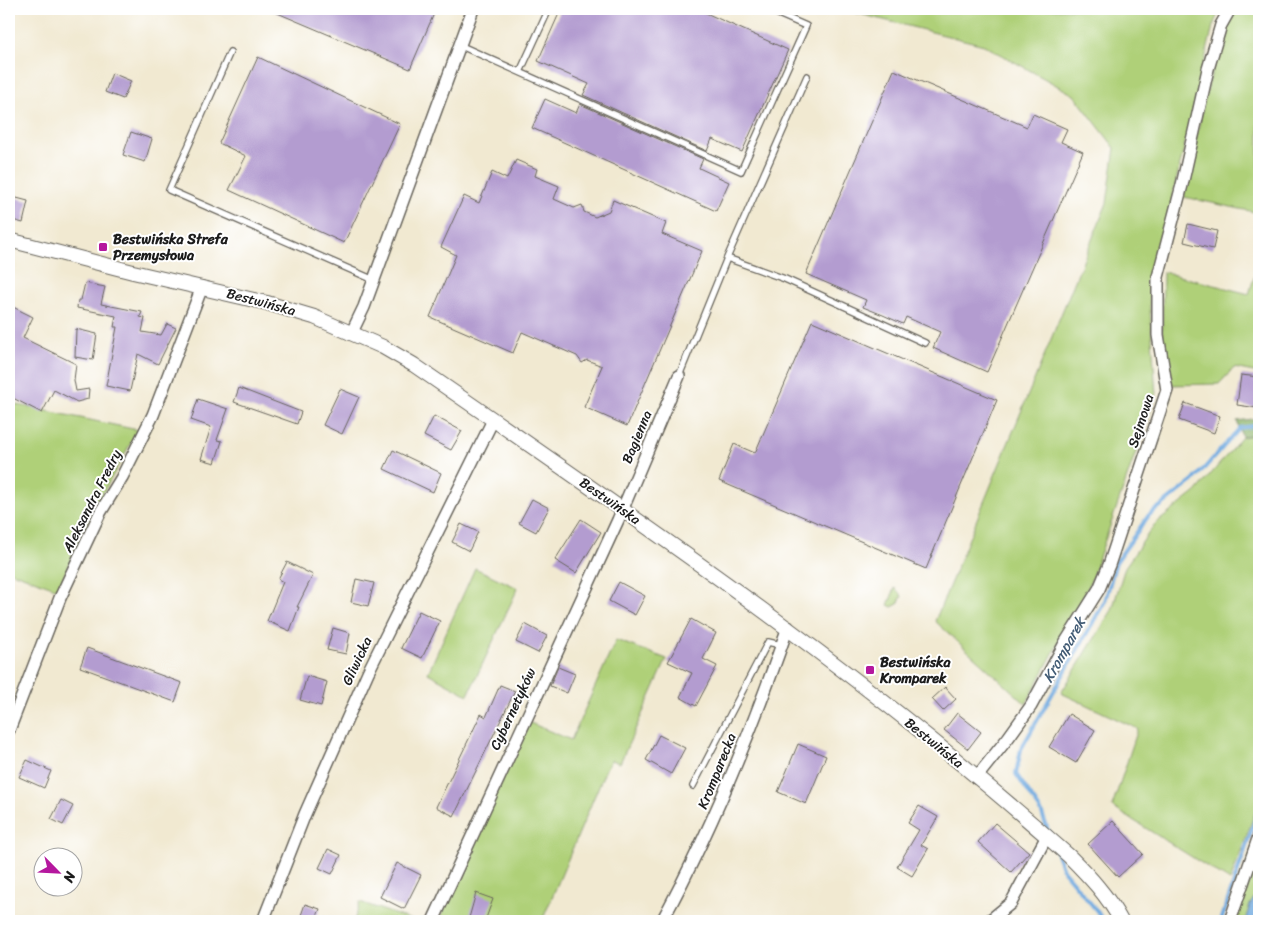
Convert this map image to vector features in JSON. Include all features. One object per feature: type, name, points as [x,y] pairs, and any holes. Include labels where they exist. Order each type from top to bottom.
[{"type":"street","points":[[352,332],[374,280],[473,9]]},
{"type":"street","name":"Sejmowa","points":[[976,778],[1031,706],[1065,644],[1099,589],[1109,565],[1166,390],[1158,335],[1158,277],[1182,185],[1208,69],[1221,26],[1230,9]]},
{"type":"street","name":"Bestwińska","points":[[9,240],[281,307],[352,332],[414,365],[788,627],[1047,836],[1091,878],[1121,921]]},
{"type":"street","name":"Aleksandra Fredry","points":[[9,730],[60,598],[100,513],[122,477],[153,415],[202,287]]},
{"type":"street","name":"Bagienna","points":[[622,509],[679,376]]},
{"type":"street","name":"Gliwicka","points":[[263,921],[306,814],[368,672],[492,420]]},
{"type":"street","name":"Cybernetyków","points":[[433,921],[622,509]]},
{"type":"street","name":"Kromparecka","points":[[662,921],[695,861],[729,784],[788,627]]},
{"type":"street","points":[[989,921],[1011,903],[1047,836]]},
{"type":"street","points":[[1230,921],[1259,836]]},
{"type":"lane","points":[[520,72],[548,9]]},
{"type":"lane","points":[[460,45],[741,171],[806,26],[767,9]]},
{"type":"lane","points":[[230,52],[169,190],[374,280]]},
{"type":"lane","points":[[679,376],[727,258],[807,76]]},
{"type":"lane","points":[[727,258],[785,280],[925,343]]},
{"type":"lane","points":[[693,786],[768,642],[781,645]]},
{"type":"green space","points":[[840,9],[1220,9],[1213,26],[1149,295],[1156,395],[1089,586],[1026,704],[935,621],[1107,203],[1115,148],[1074,95],[984,45]]},
{"type":"green space","points":[[1235,9],[1259,9],[1259,213],[1184,197],[1210,78],[1225,31]]},
{"type":"green space","points":[[1259,261],[1259,373],[1234,368],[1219,384],[1168,385],[1162,341],[1163,272],[1249,294]]},
{"type":"green space","points":[[9,403],[138,430],[92,513],[58,589],[9,571]]},
{"type":"green space","points":[[1259,418],[1259,434],[1242,437],[1237,421]]},
{"type":"green space","points":[[1259,434],[1259,802],[1230,881],[1112,807],[1138,729],[1061,693],[1112,610],[1125,567],[1155,524],[1196,492],[1242,437]]},
{"type":"green space","points":[[475,568],[518,588],[468,695],[428,673]]},
{"type":"green space","points":[[895,588],[902,596],[898,604],[892,607],[888,605]]},
{"type":"green space","points":[[616,640],[667,659],[620,763],[611,760],[606,769],[542,921],[450,921],[440,918],[528,722],[571,740]]},
{"type":"green space","points":[[1259,854],[1259,890],[1250,905],[1245,921],[1236,921]]},
{"type":"green space","points":[[360,902],[414,921],[354,921]]},
{"type":"water","points":[[1259,890],[1259,921],[1245,921],[1250,905]]},
{"type":"building","points":[[268,9],[436,9],[410,69]]},
{"type":"building","points":[[561,9],[697,9],[788,50],[742,152],[712,139],[707,151],[583,95],[589,84],[538,61]]},
{"type":"building","points":[[258,57],[400,124],[344,243],[229,190],[246,156],[219,143]]},
{"type":"building","points":[[894,70],[1027,127],[1033,114],[1067,129],[1061,142],[1083,152],[987,372],[933,348],[940,332],[906,317],[903,324],[863,307],[866,300],[806,274]]},
{"type":"building","points":[[112,73],[131,81],[123,99],[105,92]]},
{"type":"building","points":[[545,99],[576,113],[580,104],[703,159],[699,168],[729,182],[716,211],[532,128]]},
{"type":"building","points":[[131,132],[152,139],[145,162],[123,155]]},
{"type":"building","points":[[516,160],[537,169],[535,176],[559,186],[554,199],[574,208],[582,205],[584,212],[595,217],[609,211],[613,200],[666,223],[662,234],[702,251],[627,426],[584,407],[602,366],[587,360],[582,363],[577,356],[522,332],[513,353],[430,317],[456,255],[441,247],[464,196],[479,203],[492,172],[507,179]]},
{"type":"building","points":[[9,196],[28,201],[23,223],[9,219]]},
{"type":"building","points":[[1188,224],[1217,231],[1213,249],[1184,242]]},
{"type":"building","points":[[85,283],[105,287],[101,304],[142,312],[140,317],[145,318],[142,332],[161,335],[167,324],[176,328],[158,364],[138,354],[130,391],[106,386],[117,327],[114,327],[116,316],[77,308]]},
{"type":"building","points":[[9,305],[33,317],[23,338],[76,364],[74,380],[76,391],[89,389],[88,399],[77,402],[54,390],[42,413],[9,396]]},
{"type":"building","points":[[812,321],[997,400],[926,569],[719,481],[734,444],[755,453]]},
{"type":"building","points":[[76,329],[97,334],[93,360],[75,357]]},
{"type":"building","points":[[1241,375],[1259,377],[1258,408],[1237,405]]},
{"type":"building","points":[[239,388],[301,412],[297,424],[234,402]]},
{"type":"building","points":[[340,389],[359,397],[342,434],[323,425]]},
{"type":"building","points":[[198,399],[228,409],[217,440],[222,441],[215,463],[201,459],[211,427],[191,420]]},
{"type":"building","points":[[1185,403],[1220,416],[1214,433],[1179,420]]},
{"type":"building","points":[[434,416],[462,431],[451,450],[424,436]]},
{"type":"building","points":[[393,450],[441,473],[433,492],[384,469]]},
{"type":"building","points":[[532,499],[549,508],[536,532],[519,523]]},
{"type":"building","points":[[581,519],[601,532],[576,573],[555,560]]},
{"type":"building","points":[[461,524],[478,532],[469,551],[452,542]]},
{"type":"building","points":[[287,562],[313,575],[297,607],[299,607],[290,631],[267,621],[283,582],[278,579]]},
{"type":"building","points":[[356,579],[374,583],[368,606],[351,602]]},
{"type":"building","points":[[619,582],[645,596],[635,615],[609,601]]},
{"type":"building","points":[[419,611],[440,621],[422,658],[401,648]]},
{"type":"building","points":[[691,619],[716,633],[703,659],[717,666],[696,706],[680,697],[692,673],[668,662]]},
{"type":"building","points":[[525,624],[547,636],[538,653],[516,642]]},
{"type":"building","points":[[333,628],[350,633],[346,654],[327,650]]},
{"type":"building","points":[[87,648],[182,683],[175,702],[80,667]]},
{"type":"building","points":[[558,667],[575,674],[567,693],[550,686]]},
{"type":"building","points":[[307,676],[327,682],[321,706],[300,700]]},
{"type":"building","points":[[500,685],[515,691],[454,816],[436,807],[481,714],[486,717]]},
{"type":"building","points":[[945,687],[956,699],[943,711],[932,699]]},
{"type":"building","points":[[957,713],[981,732],[968,749],[944,730]]},
{"type":"building","points":[[1069,714],[1095,730],[1076,763],[1049,747]]},
{"type":"building","points":[[659,735],[685,748],[671,774],[646,760]]},
{"type":"building","points":[[798,744],[826,756],[806,804],[778,792]]},
{"type":"building","points":[[27,760],[51,771],[44,788],[19,777]]},
{"type":"building","points":[[61,800],[73,806],[63,825],[51,819]]},
{"type":"building","points":[[919,806],[938,817],[921,845],[928,849],[912,876],[897,867],[919,830],[908,823]]},
{"type":"building","points":[[1113,821],[1143,854],[1118,877],[1088,844]]},
{"type":"building","points":[[995,823],[1029,852],[1011,872],[978,842]]},
{"type":"building","points":[[328,849],[341,855],[332,874],[319,868]]},
{"type":"building","points":[[397,863],[421,875],[404,909],[380,897]]},
{"type":"building","points":[[476,893],[493,899],[485,921],[469,918]]},
{"type":"building","points":[[305,904],[320,909],[315,921],[299,921]]},
{"type":"waterway","name":"Kromparek","points":[[1049,833],[1041,811],[1016,774],[1021,749],[1105,601],[1116,562],[1149,515],[1193,481],[1240,428],[1259,425]]},
{"type":"waterway","points":[[1221,921],[1259,808]]},
{"type":"waterway","name":"Kromparek","points":[[1056,851],[1063,870],[1103,921]]},
{"type":"place","name":"Bestwińska Strefa Przemysłowa","points":[[103,247]]},
{"type":"place","name":"Bestwińska Kromparek","points":[[870,670]]}]
